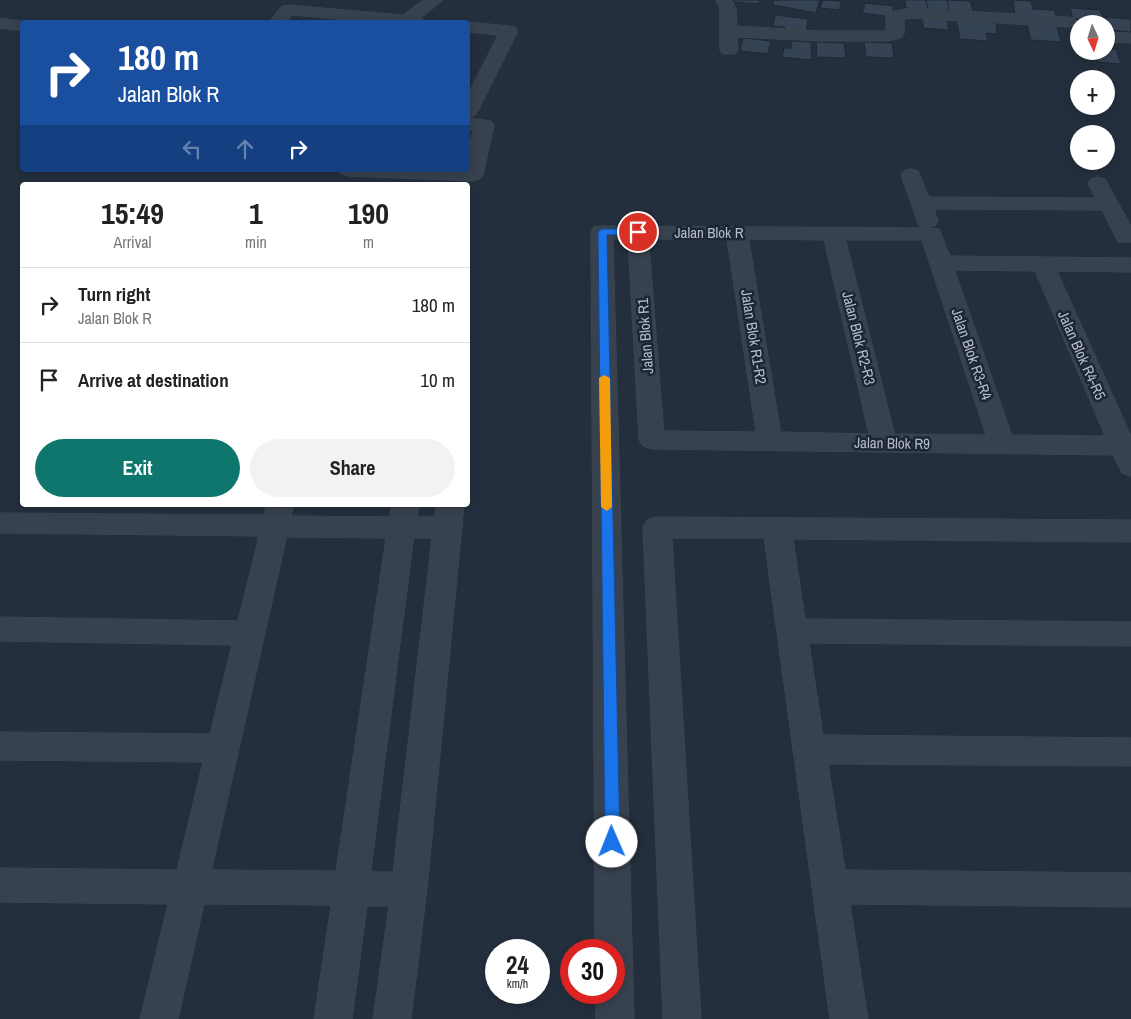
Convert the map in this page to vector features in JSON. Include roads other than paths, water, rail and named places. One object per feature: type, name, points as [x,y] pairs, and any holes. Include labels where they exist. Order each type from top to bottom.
[{"type":"street","points":[[326,14],[347,0]]},
{"type":"street","points":[[414,20],[436,0]]},
{"type":"street","points":[[724,0],[728,9],[729,50]]},
{"type":"street","points":[[280,20],[288,10],[359,20]]},
{"type":"street","points":[[729,31],[820,36],[887,36],[895,34],[895,16],[910,13],[1070,21]]},
{"type":"street","points":[[0,23],[20,26]]},
{"type":"street","points":[[470,27],[509,31],[470,107]]},
{"type":"street","points":[[1115,37],[1131,38]]},
{"type":"street","points":[[398,172],[473,175],[484,125],[470,124]]},
{"type":"street","points":[[911,175],[941,264],[1131,264]]},
{"type":"street","points":[[1098,183],[1130,240]]},
{"type":"street","points":[[1008,184],[1016,204]]},
{"type":"street","points":[[921,203],[1109,204]]},
{"type":"street","name":"Jalan Blok R","points":[[615,1019],[602,232],[931,234]]},
{"type":"street","name":"Jalan Blok R1","points":[[638,232],[652,440]]},
{"type":"street","name":"Jalan Blok R1-R2","points":[[737,232],[770,442]]},
{"type":"street","name":"Jalan Blok R2-R3","points":[[833,233],[884,443]]},
{"type":"street","name":"Jalan Blok R3-R4","points":[[941,264],[1002,444]]},
{"type":"street","name":"Jalan Blok R4-R5","points":[[1043,264],[1128,452]]},
{"type":"street","name":"Jalan Blok R9","points":[[652,440],[1002,444],[1128,452]]},
{"type":"street","points":[[0,523],[153,515],[449,516],[409,889],[392,1019]]},
{"type":"street","points":[[159,1019],[277,515]]},
{"type":"street","points":[[333,1019],[403,516]]},
{"type":"street","points":[[682,1019],[657,527],[1131,530]]},
{"type":"street","points":[[778,528],[849,1019]]},
{"type":"street","points":[[0,629],[248,633]]},
{"type":"street","points":[[792,631],[1131,634]]},
{"type":"street","points":[[0,746],[222,748]]},
{"type":"street","points":[[809,749],[1131,752]]},
{"type":"street","points":[[0,885],[409,889]]},
{"type":"street","points":[[830,887],[1131,890]]}]
